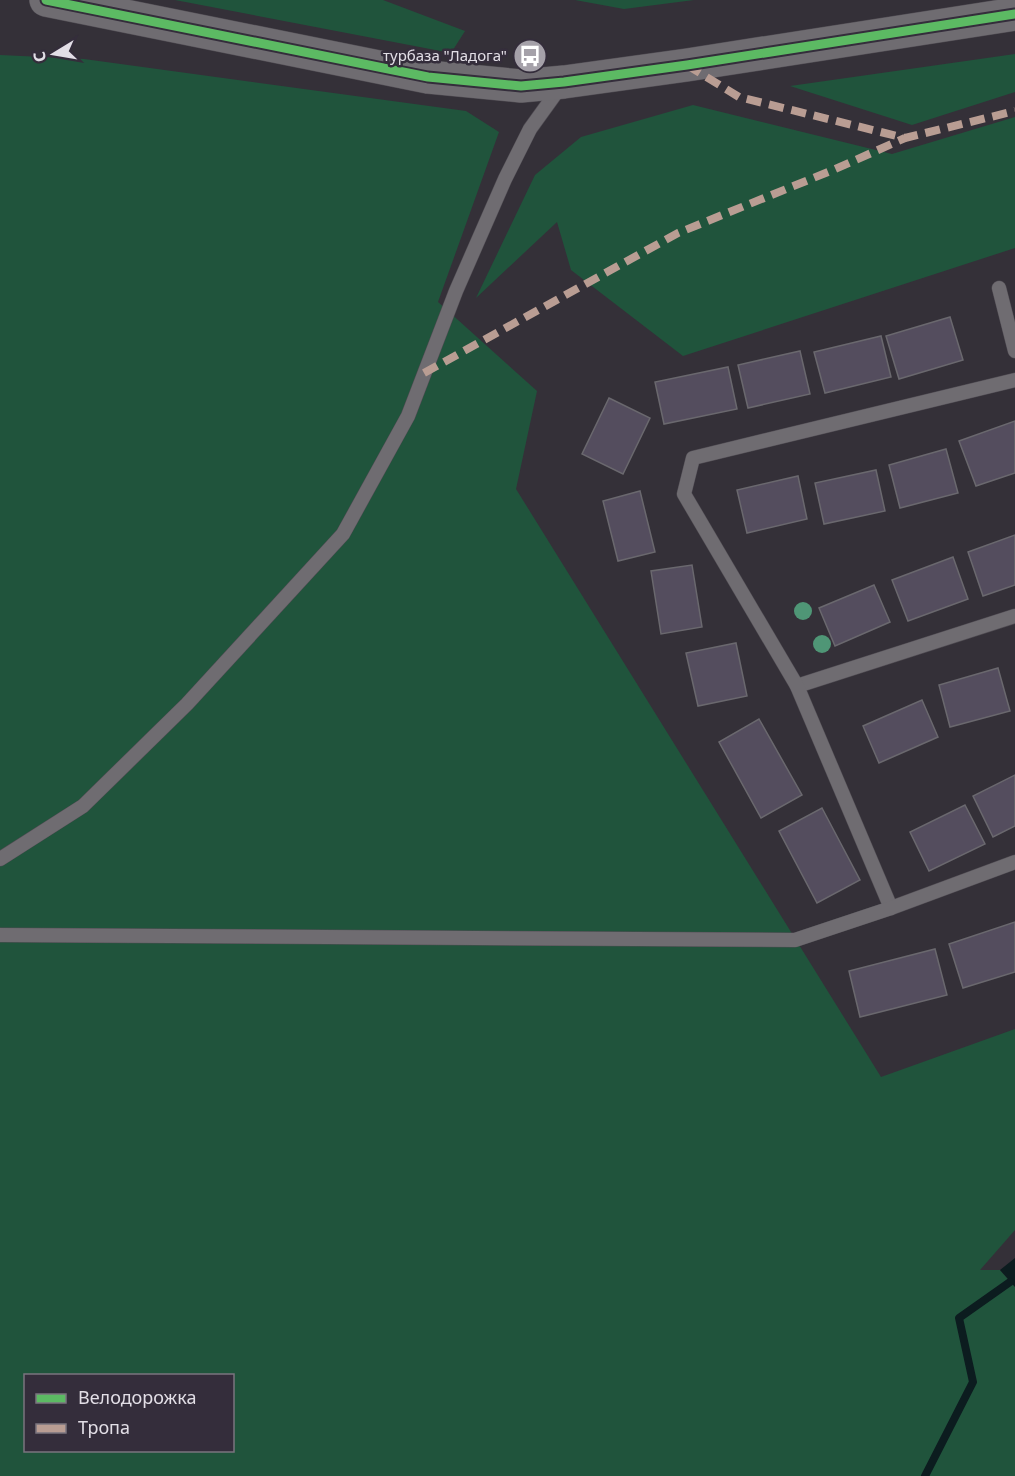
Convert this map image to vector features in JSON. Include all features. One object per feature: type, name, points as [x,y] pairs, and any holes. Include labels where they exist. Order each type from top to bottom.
[{"type":"street","points":[[46,0],[428,77],[521,86],[564,82],[1015,14]]},
{"type":"lane","points":[[0,859],[83,806],[187,704],[343,534],[408,416],[456,291],[505,179],[530,129],[564,82]]},
{"type":"lane","points":[[999,288],[1015,351]]},
{"type":"lane","points":[[891,908],[797,686],[684,494],[693,458],[1015,380]]},
{"type":"lane","points":[[797,686],[1015,616]]},
{"type":"lane","points":[[0,935],[795,940],[891,908],[1015,862]]},
{"type":"green space","points":[[175,0],[383,0],[465,31],[451,53]]},
{"type":"green space","points":[[575,0],[694,0],[624,9]]},
{"type":"green space","points":[[1015,54],[1015,92],[912,125],[790,86]]},
{"type":"green space","points":[[0,55],[84,59],[466,111],[499,132],[438,302],[537,391],[516,489],[881,1077],[1015,1029],[1015,1230],[980,1270],[1000,1270],[1015,1287],[1015,1476],[0,1476]]},
{"type":"green space","points":[[693,105],[892,154],[1015,117],[1015,248],[683,356],[571,270],[557,222],[476,298],[535,175],[581,137]]},
{"type":"shaded area","points":[[1015,1258],[1015,1287],[1000,1270]]},
{"type":"building","points":[[950,317],[963,360],[899,379],[886,336]]},
{"type":"building","points":[[881,336],[891,377],[825,393],[814,352]]},
{"type":"building","points":[[800,351],[810,394],[748,408],[738,365]]},
{"type":"building","points":[[728,367],[737,409],[664,424],[655,382]]},
{"type":"building","points":[[609,398],[650,418],[623,474],[582,454]]},
{"type":"building","points":[[1015,421],[1015,473],[976,486],[959,441]]},
{"type":"building","points":[[946,449],[958,493],[900,508],[889,465]]},
{"type":"building","points":[[876,470],[885,511],[824,524],[815,483]]},
{"type":"building","points":[[798,476],[807,519],[747,533],[737,490]]},
{"type":"building","points":[[640,491],[655,552],[618,561],[603,501]]},
{"type":"building","points":[[1015,535],[1015,585],[983,596],[968,552]]},
{"type":"building","points":[[953,557],[968,599],[908,621],[892,580]]},
{"type":"building","points":[[692,565],[702,627],[661,634],[651,571]]},
{"type":"building","points":[[874,585],[890,622],[835,646],[819,608]]},
{"type":"building","points":[[736,643],[747,696],[698,706],[686,653]]},
{"type":"building","points":[[998,668],[1010,711],[950,727],[939,685]]},
{"type":"building","points":[[922,700],[938,737],[879,763],[863,726]]},
{"type":"building","points":[[759,719],[802,795],[761,818],[719,742]]},
{"type":"building","points":[[1015,775],[1015,826],[993,837],[973,796]]},
{"type":"building","points":[[965,805],[985,844],[929,871],[910,832]]},
{"type":"building","points":[[822,808],[860,880],[817,903],[779,831]]},
{"type":"building","points":[[1015,922],[1015,972],[963,988],[949,944]]},
{"type":"building","points":[[935,949],[947,995],[860,1017],[849,971]]},
{"type":"waterway","points":[[925,1476],[973,1382],[959,1318],[1010,1282]]},
{"type":"marked path","points":[[687,65],[739,97],[905,138],[1015,111]]},
{"type":"marked path","points":[[424,373],[678,233],[905,138]]},
{"type":"cycle path","points":[[46,0],[428,77],[521,86],[687,65],[1015,14]]},
{"type":"place","name":"турбаза \"Ладога\"","points":[[530,56]]}]
